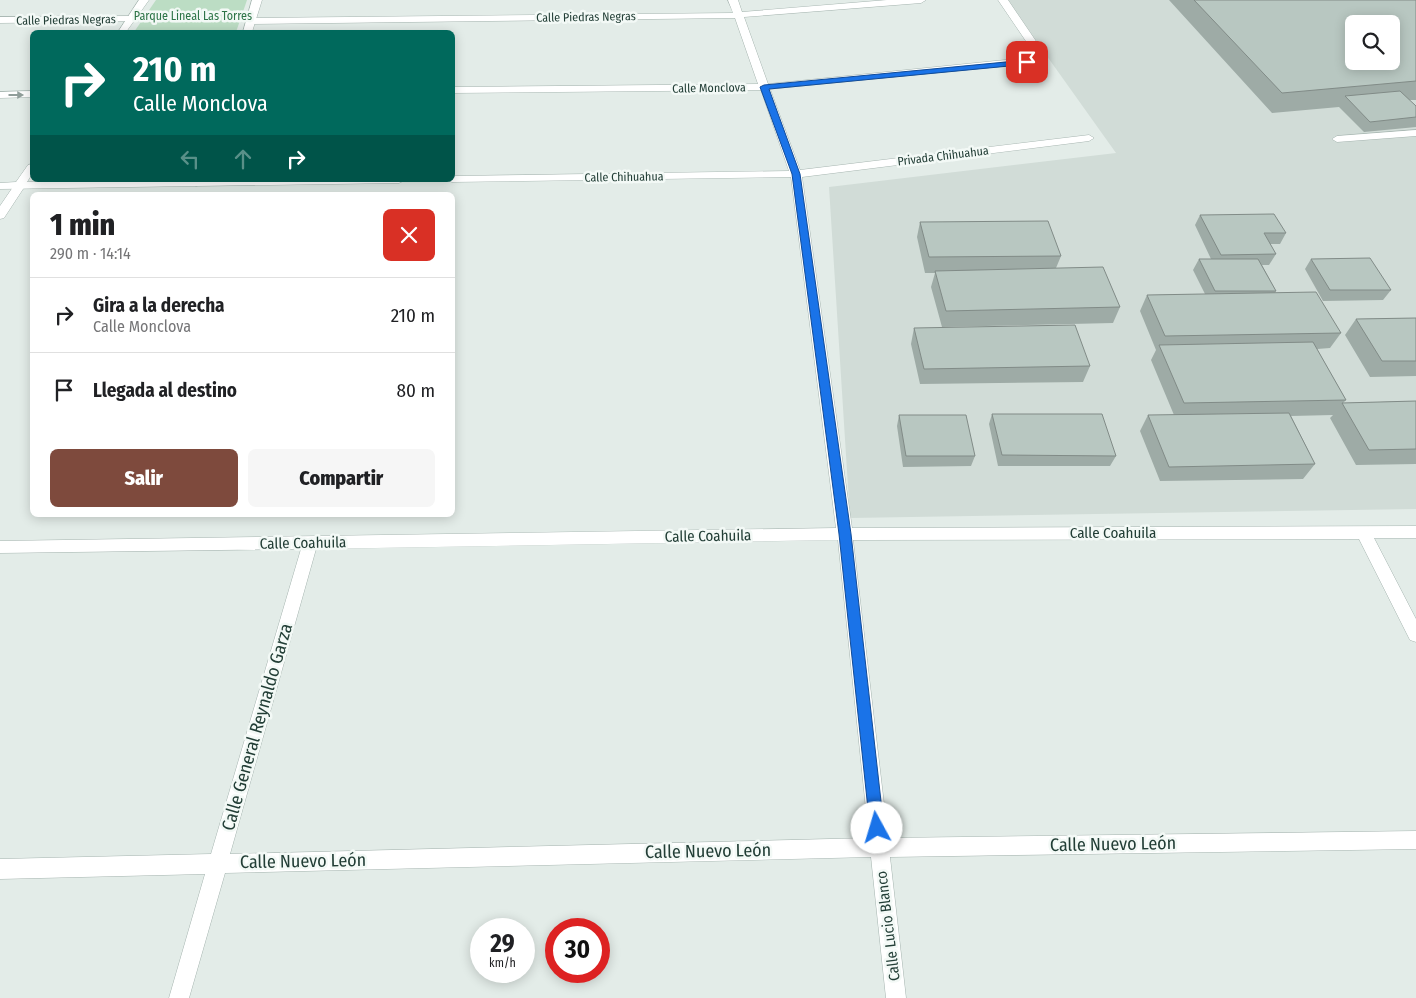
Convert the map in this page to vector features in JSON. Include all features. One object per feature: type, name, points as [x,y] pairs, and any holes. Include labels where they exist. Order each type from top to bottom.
[{"type":"street","points":[[123,30],[144,0]]},
{"type":"street","points":[[248,30],[257,0]]},
{"type":"street","name":"Calle Lucio Blanco","points":[[733,0],[796,174],[845,534],[896,998]]},
{"type":"street","name":"Calle Piedras Negras","points":[[251,21],[738,15],[921,0]]},
{"type":"street","name":"Calle Monclova","points":[[455,90],[764,87],[1015,62],[1040,62],[1041,56],[1003,0]]},
{"type":"street","name":"Calle Piedras Negras","points":[[0,20],[131,19]]},
{"type":"street","points":[[0,95],[30,94]]},
{"type":"street","name":"Privada Chihuahua","points":[[796,174],[1089,138]]},
{"type":"street","points":[[0,215],[30,170]]},
{"type":"street","name":"Calle Chihuahua","points":[[455,179],[796,174]]},
{"type":"street","points":[[0,186],[196,182]]},
{"type":"street","points":[[1363,532],[1416,636]]},
{"type":"street","name":"Calle Coahuila","points":[[0,547],[845,534],[1416,532]]},
{"type":"street","name":"Calle General Reynaldo Garza","points":[[179,998],[310,543]]},
{"type":"street","name":"Calle Nuevo León","points":[[0,869],[879,847],[1416,840]]},
{"type":"lane","points":[[1337,139],[1416,133]]},
{"type":"shaded area","points":[[1007,0],[1416,0],[1416,509],[850,518],[829,187],[1116,153]]},
{"type":"green space","name":"Parque Lineal Las Torres","points":[[156,0],[247,0],[237,30],[135,30]]},
{"type":"building","points":[[1194,0],[1416,0],[1416,81],[1282,93]]},
{"type":"building","points":[[1400,91],[1416,106],[1416,117],[1370,122],[1345,96]]},
{"type":"building","points":[[1274,214],[1286,233],[1264,233],[1276,254],[1221,255],[1200,215]]},
{"type":"building","points":[[1048,221],[1061,256],[929,257],[920,222]]},
{"type":"building","points":[[1370,258],[1391,290],[1330,290],[1311,259]]},
{"type":"building","points":[[1199,259],[1258,259],[1276,291],[1215,291]]},
{"type":"building","points":[[1103,267],[1120,307],[946,311],[935,271]]},
{"type":"building","points":[[1316,292],[1341,333],[1165,336],[1147,295]]},
{"type":"building","points":[[1416,318],[1416,361],[1382,361],[1356,319]]},
{"type":"building","points":[[1075,325],[1090,366],[924,369],[914,328]]},
{"type":"building","points":[[1313,342],[1346,400],[1184,403],[1159,345]]},
{"type":"building","points":[[1416,401],[1416,449],[1369,450],[1342,403]]},
{"type":"building","points":[[1289,413],[1315,464],[1169,467],[1148,415]]},
{"type":"building","points":[[992,414],[1102,414],[1116,456],[1002,455]]},
{"type":"building","points":[[899,415],[966,415],[975,456],[906,456]]},
{"type":"route","points":[[877,828],[845,534],[796,174],[764,87],[1027,62]]}]
